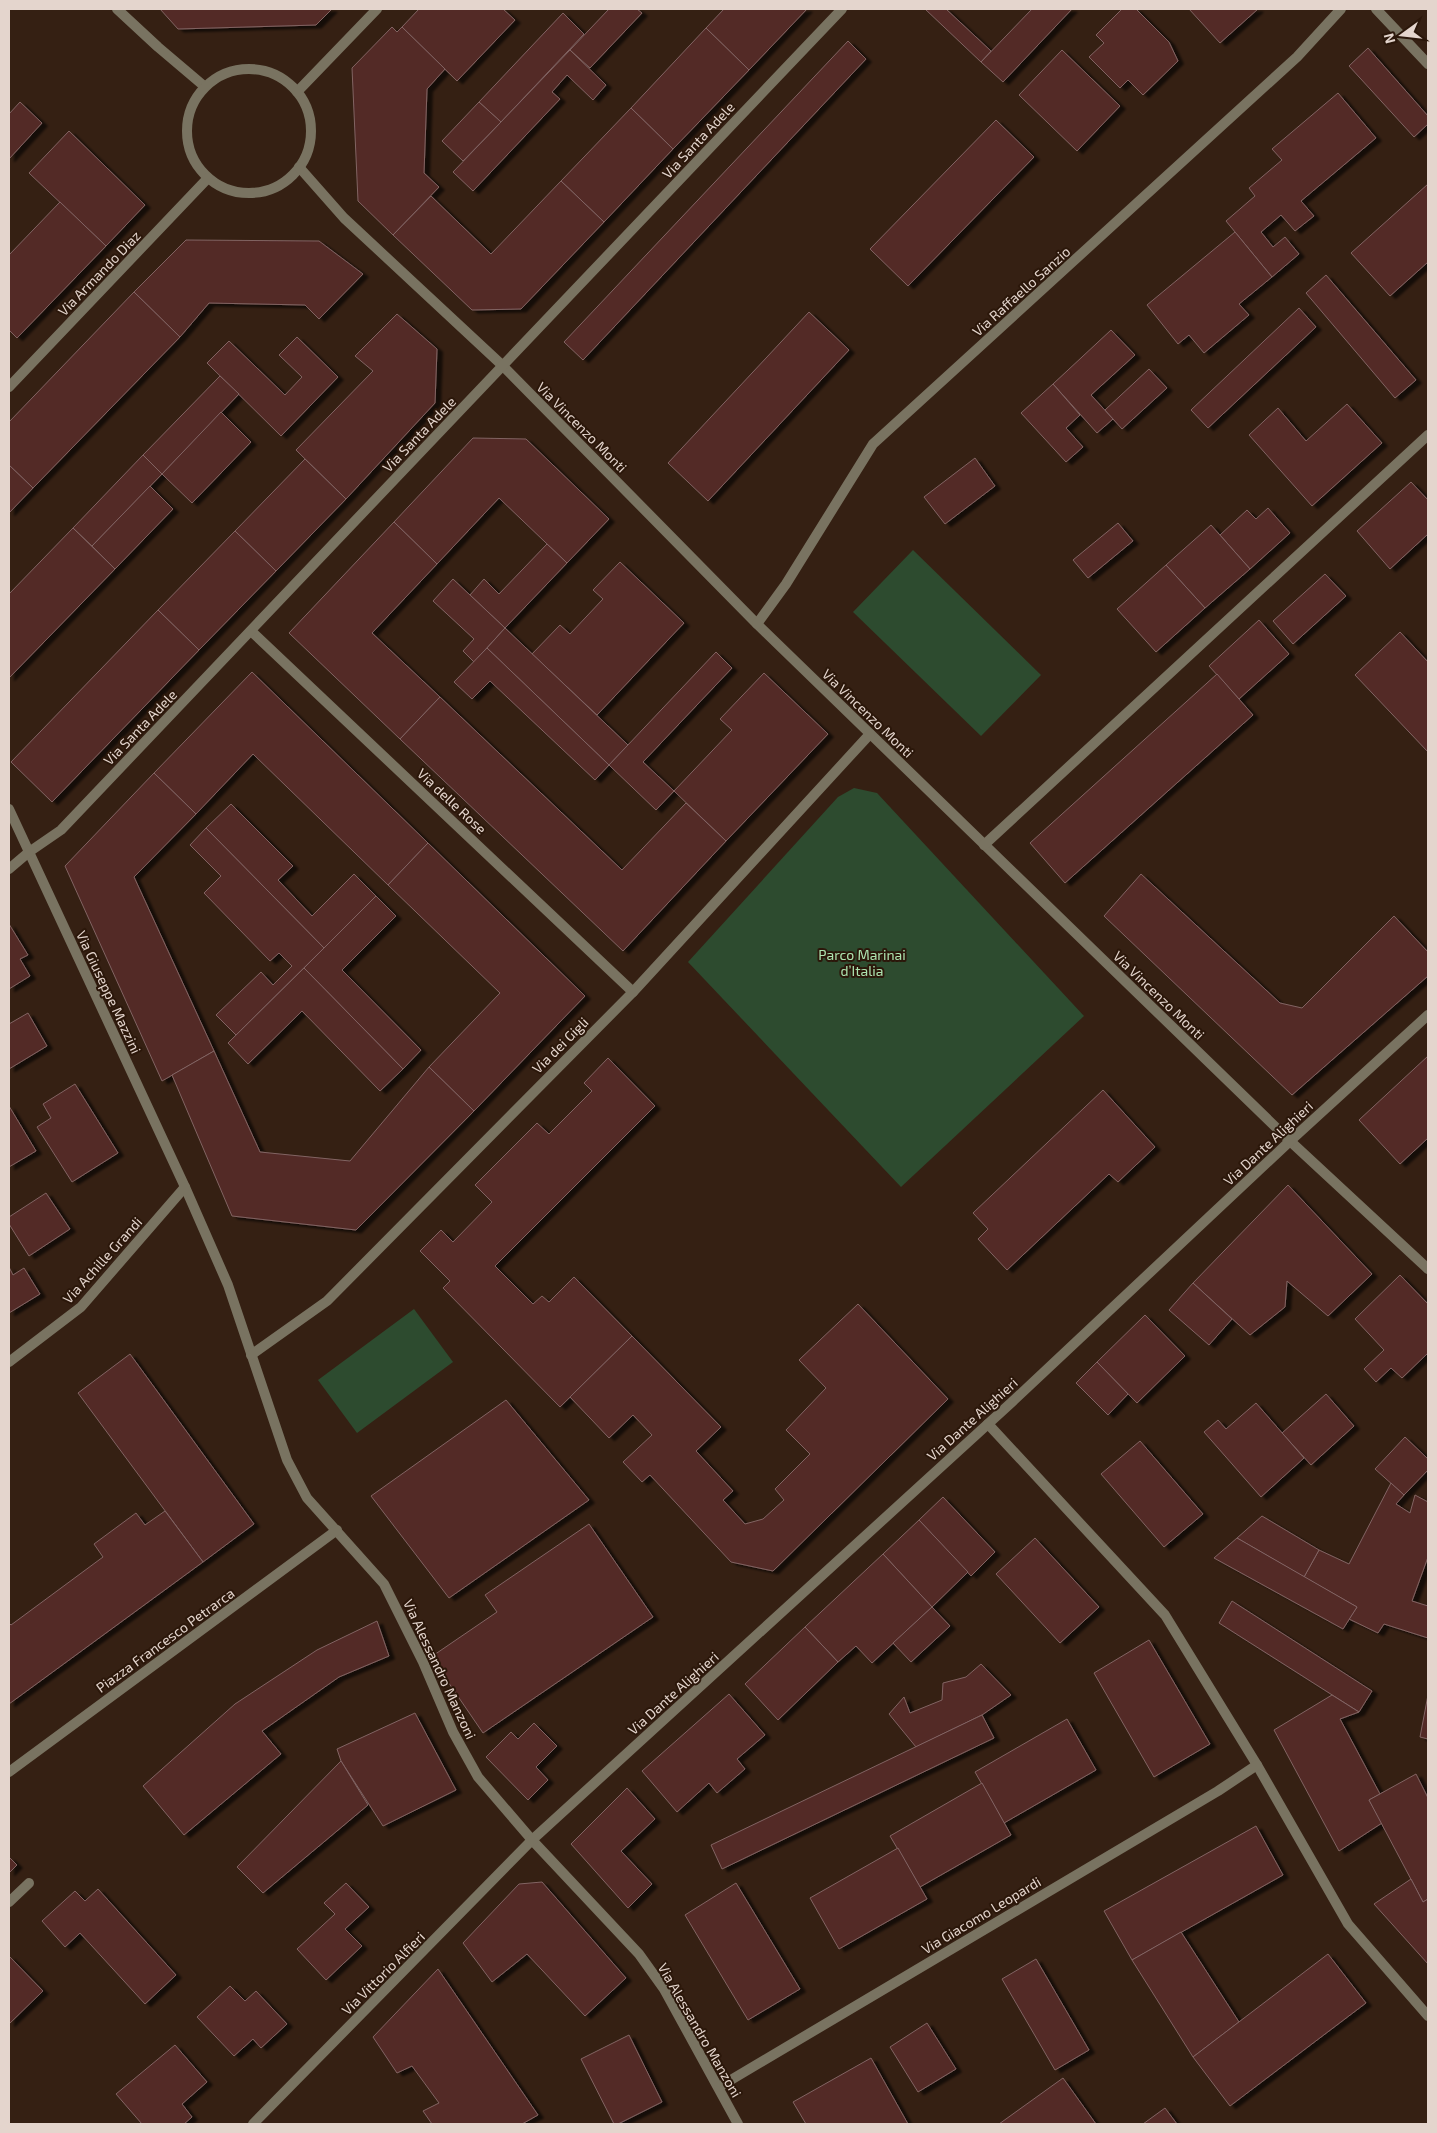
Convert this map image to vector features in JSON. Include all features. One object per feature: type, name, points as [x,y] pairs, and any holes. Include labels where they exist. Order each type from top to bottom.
[{"type":"street","points":[[117,9],[204,86]]},
{"type":"street","points":[[297,92],[377,9]]},
{"type":"street","name":"Via Santa Adele","points":[[9,870],[29,852],[61,830],[842,9]]},
{"type":"street","name":"Via Raffaello Sanzio","points":[[757,624],[786,584],[873,444],[1297,57],[1341,9]]},
{"type":"street","points":[[1376,9],[1428,64]]},
{"type":"street","points":[[252,68],[269,72],[284,80],[297,92],[306,105],[311,137],[307,152],[299,167],[288,179],[273,188],[256,193],[239,192],[223,187],[208,178],[195,162],[187,143],[187,123],[192,103],[204,86],[218,76],[234,70],[252,68]]},
{"type":"street","name":"Via Vincenzo Monti","points":[[299,167],[344,218],[503,366],[757,624],[1290,1140],[1428,1269]]},
{"type":"street","name":"Via Armando Diaz","points":[[9,387],[208,178]]},
{"type":"street","points":[[984,845],[1428,435]]},
{"type":"street","name":"Via delle Rose","points":[[251,631],[633,992]]},
{"type":"street","name":"Via dei Gigli","points":[[251,1355],[327,1301],[633,992],[870,734]]},
{"type":"street","name":"Via Giuseppe Mazzini","points":[[9,809],[185,1187]]},
{"type":"street","name":"Via Dante Alighieri","points":[[532,1840],[988,1424],[1290,1140],[1428,1015]]},
{"type":"street","name":"Via Alessandro Manzoni","points":[[185,1187],[228,1285],[287,1460],[307,1498],[384,1584],[423,1662],[453,1732],[478,1776],[532,1840],[639,1954],[664,1989],[738,2124]]},
{"type":"street","name":"Via Achille Grandi","points":[[9,1362],[81,1307],[185,1187]]},
{"type":"street","points":[[988,1424],[1165,1615],[1257,1765],[1348,1924],[1428,2016]]},
{"type":"street","name":"Piazza Francesco Petrarca","points":[[9,1772],[337,1530]]},
{"type":"street","name":"Via Giacomo Leopardi","points":[[718,2087],[1210,1796],[1257,1765]]},
{"type":"street","name":"Via Vittorio Alfieri","points":[[254,2124],[532,1840]]},
{"type":"street","points":[[9,1902],[29,1883]]},
{"type":"green space","points":[[913,550],[1041,675],[981,736],[853,612]]},
{"type":"green space","name":"Parco Marinai d’Italia","points":[[854,788],[877,793],[1084,1016],[901,1187],[688,962],[838,797]]},
{"type":"green space","points":[[414,1309],[453,1362],[357,1433],[318,1380]]},
{"type":"building","points":[[160,9],[332,9],[316,25],[178,29]]},
{"type":"building","points":[[419,9],[503,9],[515,20],[457,81],[402,27]]},
{"type":"building","points":[[609,9],[637,9],[642,13],[590,68],[570,50]]},
{"type":"building","points":[[724,9],[807,9],[749,70],[706,28]]},
{"type":"building","points":[[925,9],[946,9],[991,51],[981,62]]},
{"type":"building","points":[[1032,9],[1072,9],[1003,82],[981,62]]},
{"type":"building","points":[[1122,9],[1136,9],[1169,42],[1178,61],[1143,95],[1128,80],[1120,88],[1089,57],[1104,43],[1096,35]]},
{"type":"building","points":[[1189,9],[1258,9],[1220,43]]},
{"type":"building","points":[[563,13],[584,34],[501,122],[479,102]]},
{"type":"building","points":[[392,27],[397,32],[402,27],[445,69],[427,89],[424,173],[439,187],[393,235],[358,201],[352,68]]},
{"type":"building","points":[[706,28],[749,70],[673,149],[631,108]]},
{"type":"building","points":[[848,41],[866,59],[583,360],[564,342]]},
{"type":"building","points":[[1368,48],[1428,116],[1428,124],[1414,137],[1349,66]]},
{"type":"building","points":[[570,50],[606,85],[593,100],[567,75],[552,92],[560,99],[473,191],[453,172]]},
{"type":"building","points":[[1062,50],[1120,106],[1077,151],[1019,95]]},
{"type":"building","points":[[1338,93],[1376,138],[1301,201],[1314,216],[1295,231],[1281,215],[1261,232],[1273,247],[1285,237],[1299,254],[1272,277],[1226,221],[1255,196],[1249,188],[1282,160],[1272,149]]},
{"type":"building","points":[[20,102],[42,123],[9,159],[9,114]]},
{"type":"building","points":[[479,102],[501,122],[463,161],[442,141]]},
{"type":"building","points":[[631,108],[673,149],[604,222],[561,181]]},
{"type":"building","points":[[996,120],[1034,157],[908,286],[870,249]]},
{"type":"building","points":[[69,131],[145,205],[106,246],[29,173]]},
{"type":"building","points":[[561,181],[604,222],[521,309],[472,310],[393,235],[431,196],[491,254]]},
{"type":"building","points":[[1428,184],[1428,262],[1390,296],[1351,253]]},
{"type":"building","points":[[60,202],[106,246],[17,338],[9,330],[9,255]]},
{"type":"building","points":[[1235,232],[1272,277],[1239,304],[1249,315],[1204,353],[1189,335],[1178,344],[1147,305]]},
{"type":"building","points":[[186,240],[319,241],[363,274],[319,319],[305,305],[209,303],[180,337],[134,292]]},
{"type":"building","points":[[1326,275],[1416,380],[1395,398],[1306,293]]},
{"type":"building","points":[[134,292],[180,337],[33,488],[9,465],[9,422]]},
{"type":"building","points":[[1299,308],[1316,327],[1208,428],[1191,410]]},
{"type":"building","points":[[809,312],[849,350],[708,501],[668,463]]},
{"type":"building","points":[[397,314],[437,349],[435,403],[346,499],[296,450],[373,371],[355,356]]},
{"type":"building","points":[[1111,330],[1135,355],[1091,395],[1113,419],[1097,433],[1053,384]]},
{"type":"building","points":[[297,337],[338,377],[281,436],[207,363],[229,341],[285,395],[302,377],[279,355]]},
{"type":"building","points":[[1149,369],[1167,388],[1122,429],[1105,410]]},
{"type":"building","points":[[220,376],[239,394],[162,474],[143,455]]},
{"type":"building","points":[[1053,384],[1080,415],[1066,428],[1083,447],[1066,462],[1021,413]]},
{"type":"building","points":[[1347,404],[1382,443],[1312,506],[1249,435],[1278,408],[1306,441]]},
{"type":"building","points":[[221,412],[251,442],[192,503],[162,474]]},
{"type":"building","points":[[473,438],[526,439],[609,519],[567,563],[499,498],[437,564],[394,522]]},
{"type":"building","points":[[143,455],[162,474],[92,546],[73,528]]},
{"type":"building","points":[[975,458],[995,486],[945,524],[924,497]]},
{"type":"building","points":[[305,459],[346,499],[276,571],[235,531]]},
{"type":"building","points":[[9,465],[33,488],[9,513]]},
{"type":"building","points":[[1411,482],[1428,500],[1428,534],[1390,569],[1357,531]]},
{"type":"building","points":[[150,486],[173,509],[115,569],[92,546]]},
{"type":"building","points":[[1268,508],[1290,533],[1250,569],[1220,535],[1247,510],[1256,519]]},
{"type":"building","points":[[394,522],[437,564],[372,633],[440,697],[400,739],[289,633]]},
{"type":"building","points":[[1118,523],[1133,541],[1088,578],[1073,560]]},
{"type":"building","points":[[1211,525],[1250,569],[1205,608],[1166,565]]},
{"type":"building","points":[[73,528],[115,569],[9,678],[9,594]]},
{"type":"building","points":[[235,531],[276,571],[199,650],[158,610]]},
{"type":"building","points":[[547,544],[567,563],[505,628],[470,595],[484,579],[499,594]]},
{"type":"building","points":[[620,562],[684,623],[597,715],[532,654],[560,625],[570,634],[603,599],[593,590]]},
{"type":"building","points":[[1166,565],[1205,608],[1156,652],[1117,609]]},
{"type":"building","points":[[1325,574],[1346,596],[1293,644],[1273,621]]},
{"type":"building","points":[[453,579],[505,628],[474,662],[463,651],[474,639],[433,601]]},
{"type":"building","points":[[158,610],[199,650],[52,802],[11,762]]},
{"type":"building","points":[[1259,620],[1289,654],[1239,699],[1209,666]]},
{"type":"building","points":[[505,628],[628,745],[609,765],[487,648]]},
{"type":"building","points":[[1400,632],[1428,662],[1428,752],[1355,675]]},
{"type":"building","points":[[487,648],[609,765],[595,780],[490,681],[472,699],[454,682]]},
{"type":"building","points":[[716,652],[732,668],[643,762],[674,791],[656,810],[609,765]]},
{"type":"building","points":[[252,672],[428,843],[388,885],[253,754],[196,814],[154,773]]},
{"type":"building","points":[[764,673],[828,734],[726,841],[674,791],[732,730],[720,719]]},
{"type":"building","points":[[1217,674],[1253,715],[1065,883],[1030,843]]},
{"type":"building","points":[[440,697],[622,870],[686,803],[726,841],[623,951],[400,739]]},
{"type":"building","points":[[154,773],[196,814],[134,877],[214,1051],[162,1081],[65,866]]},
{"type":"building","points":[[231,804],[293,866],[278,880],[312,916],[354,874],[376,896],[324,948],[206,828]]},
{"type":"building","points":[[206,828],[324,948],[236,1035],[216,1015],[261,972],[273,985],[292,966],[279,953],[270,961],[204,893],[221,876],[190,845]]},
{"type":"building","points":[[428,843],[585,996],[474,1111],[429,1067],[500,993],[388,885]]},
{"type":"building","points":[[1141,874],[1280,1003],[1302,1008],[1394,916],[1428,952],[1428,976],[1292,1095],[1104,916]]},
{"type":"building","points":[[376,896],[396,916],[342,970],[421,1050],[403,1069],[304,968]]},
{"type":"building","points":[[9,924],[28,955],[20,959],[30,976],[9,989]]},
{"type":"building","points":[[304,968],[403,1069],[380,1091],[302,1011],[248,1064],[228,1043]]},
{"type":"building","points":[[28,1013],[47,1046],[9,1069],[9,1024]]},
{"type":"building","points":[[214,1051],[260,1152],[350,1161],[429,1067],[474,1111],[356,1230],[232,1216],[172,1075]]},
{"type":"building","points":[[1428,1056],[1428,1138],[1400,1164],[1359,1120]]},
{"type":"building","points":[[608,1058],[655,1106],[495,1266],[533,1304],[542,1296],[549,1302],[574,1277],[632,1336],[560,1407],[443,1288],[450,1281],[420,1251],[441,1230],[453,1242],[492,1202],[475,1185],[537,1123],[549,1134],[592,1091],[584,1083]]},
{"type":"building","points":[[75,1084],[118,1153],[72,1182],[37,1127],[51,1118],[43,1104]]},
{"type":"building","points":[[1103,1090],[1155,1147],[1118,1182],[1109,1174],[1007,1270],[978,1239],[988,1229],[973,1213]]},
{"type":"building","points":[[9,1106],[36,1151],[9,1167]]},
{"type":"building","points":[[1288,1185],[1372,1274],[1328,1316],[1287,1281],[1285,1307],[1250,1335],[1193,1283]]},
{"type":"building","points":[[46,1193],[70,1229],[29,1256],[9,1224],[9,1217]]},
{"type":"building","points":[[9,1267],[13,1275],[24,1268],[40,1294],[9,1313]]},
{"type":"building","points":[[1400,1275],[1428,1304],[1428,1353],[1402,1378],[1391,1368],[1376,1382],[1364,1369],[1384,1350],[1355,1319]]},
{"type":"building","points":[[1193,1283],[1232,1319],[1209,1345],[1169,1310]]},
{"type":"building","points":[[858,1304],[948,1399],[773,1571],[731,1562],[650,1475],[642,1482],[623,1462],[652,1435],[633,1415],[609,1438],[570,1397],[632,1336],[721,1427],[696,1451],[733,1491],[723,1500],[745,1524],[763,1519],[784,1500],[775,1489],[810,1454],[786,1430],[826,1388],[799,1360]]},
{"type":"building","points":[[1145,1315],[1185,1356],[1137,1403],[1097,1362]]},
{"type":"building","points":[[130,1354],[254,1524],[203,1562],[78,1393]]},
{"type":"building","points":[[1097,1362],[1128,1394],[1108,1415],[1076,1383]]},
{"type":"building","points":[[1326,1394],[1354,1426],[1311,1465],[1282,1433]]},
{"type":"building","points":[[506,1400],[589,1500],[449,1598],[371,1496]]},
{"type":"building","points":[[1256,1403],[1304,1458],[1261,1497],[1204,1432],[1218,1420],[1226,1429]]},
{"type":"building","points":[[1405,1437],[1428,1459],[1428,1470],[1404,1495],[1375,1469]]},
{"type":"building","points":[[1140,1441],[1203,1514],[1164,1547],[1101,1474]]},
{"type":"building","points":[[1391,1483],[1404,1495],[1396,1504],[1410,1513],[1415,1495],[1428,1502],[1428,1557],[1412,1601],[1428,1606],[1428,1638],[1384,1624],[1378,1633],[1349,1619],[1357,1607],[1304,1577],[1319,1550],[1349,1564]]},
{"type":"building","points":[[943,1497],[995,1552],[971,1576],[919,1520]]},
{"type":"building","points":[[165,1511],[203,1562],[9,1704],[9,1623],[11,1625],[103,1557],[94,1544],[136,1513],[145,1525]]},
{"type":"building","points":[[1262,1516],[1319,1550],[1304,1577],[1237,1538]]},
{"type":"building","points":[[919,1520],[968,1572],[932,1607],[883,1554]]},
{"type":"building","points":[[589,1524],[653,1617],[483,1733],[431,1657],[497,1612],[485,1595]]},
{"type":"building","points":[[1035,1538],[1099,1607],[1060,1643],[996,1574]]},
{"type":"building","points":[[1237,1538],[1357,1607],[1343,1629],[1214,1558]]},
{"type":"building","points":[[883,1554],[932,1607],[872,1663],[856,1646],[838,1662],[805,1627]]},
{"type":"building","points":[[1232,1601],[1372,1691],[1359,1712],[1219,1623]]},
{"type":"building","points":[[932,1607],[950,1626],[911,1662],[893,1643]]},
{"type":"building","points":[[377,1621],[389,1656],[339,1677],[262,1731],[281,1754],[184,1835],[143,1786],[235,1704],[317,1650]]},
{"type":"building","points":[[805,1627],[838,1662],[778,1720],[745,1684]]},
{"type":"building","points":[[1149,1640],[1210,1744],[1154,1777],[1094,1673]]},
{"type":"building","points":[[981,1664],[1011,1695],[982,1715],[916,1747],[889,1714],[904,1697],[910,1713],[942,1700],[943,1683],[966,1677]]},
{"type":"building","points":[[729,1694],[765,1735],[737,1759],[745,1769],[717,1793],[709,1783],[677,1812],[642,1771]]},
{"type":"building","points":[[1332,1695],[1359,1712],[1340,1719],[1380,1794],[1369,1800],[1382,1823],[1339,1851],[1274,1730]]},
{"type":"building","points":[[1428,1695],[1428,1739],[1420,1737]]},
{"type":"building","points":[[415,1713],[456,1790],[383,1826],[341,1761],[337,1749]]},
{"type":"building","points":[[982,1715],[994,1738],[722,1869],[711,1845]]},
{"type":"building","points":[[1067,1719],[1096,1770],[1004,1823],[975,1772]]},
{"type":"building","points":[[534,1723],[557,1746],[536,1767],[548,1780],[528,1800],[486,1757],[511,1732],[518,1739]]},
{"type":"building","points":[[341,1761],[368,1805],[263,1893],[237,1867]]},
{"type":"building","points":[[1416,1774],[1428,1798],[1428,1899],[1423,1902],[1369,1800]]},
{"type":"building","points":[[982,1783],[1011,1835],[920,1887],[890,1836]]},
{"type":"building","points":[[627,1788],[655,1819],[621,1851],[652,1884],[628,1908],[571,1844]]},
{"type":"building","points":[[1256,1826],[1283,1875],[1132,1960],[1104,1911]]},
{"type":"building","points":[[898,1848],[927,1899],[839,1949],[810,1898]]},
{"type":"building","points":[[9,1857],[17,1865],[9,1873]]},
{"type":"building","points":[[1411,1879],[1423,1902],[1428,1899],[1428,1964],[1374,1904]]},
{"type":"building","points":[[542,1882],[626,1978],[585,2016],[527,1954],[492,1982],[463,1943],[519,1884]]},
{"type":"building","points":[[346,1883],[369,1907],[345,1929],[362,1946],[326,1980],[297,1949],[335,1914],[324,1903]]},
{"type":"building","points":[[736,1883],[800,1989],[748,2020],[685,1915]]},
{"type":"building","points":[[98,1889],[176,1975],[145,2004],[80,1933],[65,1947],[42,1921],[75,1891],[85,1901]]},
{"type":"building","points":[[1181,1932],[1239,2022],[1193,2057],[1132,1960]]},
{"type":"building","points":[[1328,1954],[1366,2003],[1230,2106],[1193,2057]]},
{"type":"building","points":[[9,1956],[43,1991],[9,2024]]},
{"type":"building","points":[[1036,1959],[1089,2050],[1055,2070],[1002,1979]]},
{"type":"building","points":[[438,1969],[538,2115],[522,2124],[432,2124],[423,2111],[439,2103],[412,2066],[397,2073],[373,2037]]},
{"type":"building","points":[[230,1986],[245,2001],[256,1991],[287,2024],[261,2048],[253,2039],[234,2056],[197,2017]]},
{"type":"building","points":[[927,2023],[956,2069],[918,2092],[890,2047]]},
{"type":"building","points":[[629,2035],[662,2102],[618,2124],[614,2124],[581,2059]]},
{"type":"building","points":[[175,2045],[207,2082],[182,2104],[192,2117],[184,2124],[142,2124],[116,2094]]},
{"type":"building","points":[[871,2058],[908,2124],[806,2124],[793,2102]]},
{"type":"building","points":[[1063,2078],[1096,2124],[999,2124]]},
{"type":"building","points":[[1165,2108],[1177,2124],[1143,2124]]}]
